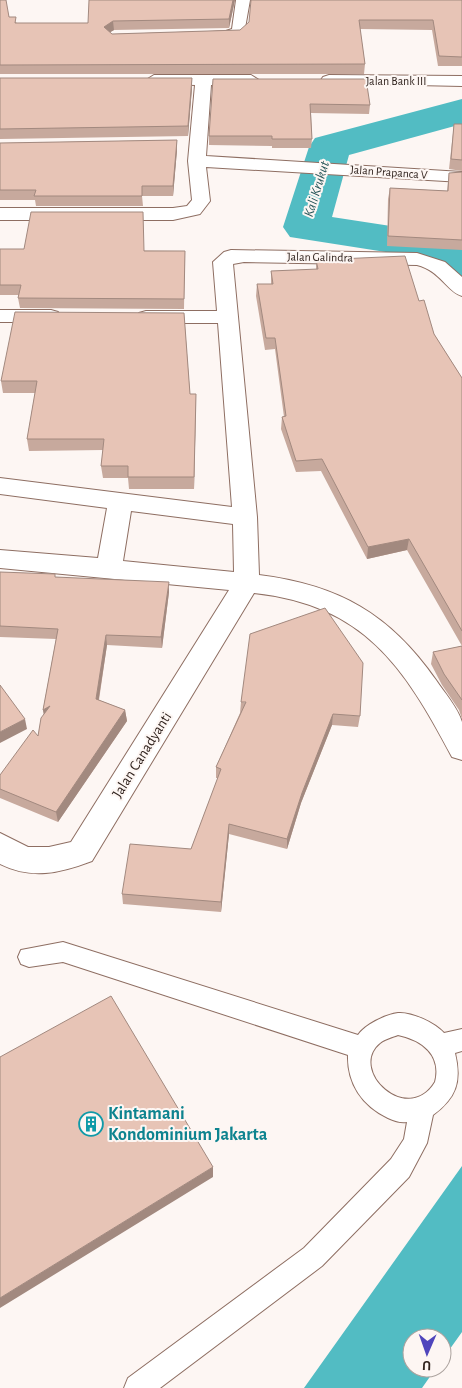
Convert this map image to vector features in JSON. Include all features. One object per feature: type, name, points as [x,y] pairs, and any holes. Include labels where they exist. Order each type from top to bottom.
[{"type":"street","points":[[190,36],[235,35],[239,31],[243,0]]},
{"type":"street","points":[[135,80],[263,80]]},
{"type":"street","points":[[0,214],[173,214],[193,210],[201,201],[197,161],[190,143],[203,80]]},
{"type":"street","name":"Jalan Bank III","points":[[313,80],[462,81]]},
{"type":"street","name":"Jalan Prapanca V","points":[[197,161],[279,168],[345,169],[462,177]]},
{"type":"street","name":"Jalan Galindra","points":[[245,518],[226,317],[223,262],[231,256],[417,259],[433,262],[446,270],[462,290]]},
{"type":"street","points":[[0,318],[70,316]]},
{"type":"street","points":[[128,316],[226,317]]},
{"type":"street","points":[[0,486],[245,518],[247,583]]},
{"type":"street","points":[[109,568],[120,503]]},
{"type":"street","points":[[0,559],[109,568],[294,588],[325,598],[358,615],[374,627],[408,660],[443,712],[462,749]]},
{"type":"street","name":"Jalan Canadyanti","points":[[0,846],[6,852],[28,860],[54,861],[81,852],[247,583]]},
{"type":"lane","points":[[30,957],[63,952],[362,1048]]},
{"type":"lane","points":[[398,1024],[413,1027],[428,1034],[439,1045],[447,1059],[448,1075],[444,1090],[435,1101],[422,1110],[404,1111],[386,1107],[371,1096],[361,1081],[358,1064],[362,1048],[370,1036],[382,1027],[398,1024]]},
{"type":"lane","points":[[439,1045],[462,1040]]},
{"type":"lane","points":[[138,1388],[313,1257],[400,1168],[415,1142],[422,1110]]},
{"type":"water","points":[[462,1166],[462,1332],[452,1346],[452,1328],[402,1328],[402,1378],[429,1378],[422,1388],[304,1388]]},
{"type":"building","points":[[0,0],[6,0],[9,17],[16,17],[15,23],[88,23],[89,0],[233,0],[229,19],[113,21],[104,27],[112,34],[240,30],[249,22],[251,0],[462,0],[462,57],[439,56],[433,20],[359,20],[365,64],[0,65]]},
{"type":"building","points":[[0,78],[192,78],[188,126],[0,129]]},
{"type":"building","points":[[213,79],[366,79],[370,105],[310,104],[312,139],[272,139],[272,136],[209,136]]},
{"type":"building","points":[[454,124],[462,124],[462,160],[451,159]]},
{"type":"building","points":[[177,140],[173,186],[142,186],[142,196],[34,196],[36,190],[0,190],[0,143]]},
{"type":"building","points":[[462,172],[462,240],[388,236],[390,188],[448,191],[449,173]]},
{"type":"building","points":[[31,212],[143,212],[144,251],[185,251],[184,299],[18,298],[21,285],[0,285],[0,249],[24,249]]},
{"type":"building","points":[[405,256],[419,301],[424,300],[434,334],[462,378],[462,631],[409,539],[368,547],[322,459],[296,461],[282,417],[286,416],[275,338],[266,338],[257,284],[273,284],[271,271],[318,269],[316,260]]},
{"type":"building","points":[[15,312],[184,313],[190,394],[196,394],[194,477],[128,477],[128,466],[101,466],[104,439],[27,439],[37,381],[1,381]]},
{"type":"building","points":[[0,572],[55,574],[55,577],[169,582],[161,637],[106,635],[96,699],[125,710],[56,812],[0,789],[0,775],[33,730],[38,736],[41,718],[50,706],[43,710],[58,629],[0,626]]},
{"type":"building","points":[[325,608],[363,663],[360,716],[333,714],[302,793],[287,839],[229,824],[221,902],[122,894],[130,844],[191,849],[221,769],[216,767],[246,702],[241,702],[250,634]]},
{"type":"building","points":[[462,646],[462,700],[444,674],[433,652]]},
{"type":"building","points":[[0,685],[25,719],[0,732]]},
{"type":"building","name":"Kintamani Kondominium Jakarta","points":[[111,996],[213,1167],[0,1298],[0,1057]]},
{"type":"waterway","name":"Kali Krukut","points":[[462,111],[330,147],[306,227],[439,246],[462,274]]},
{"type":"place","name":"Kintamani Kondominium Jakarta","points":[[91,1124]]}]
